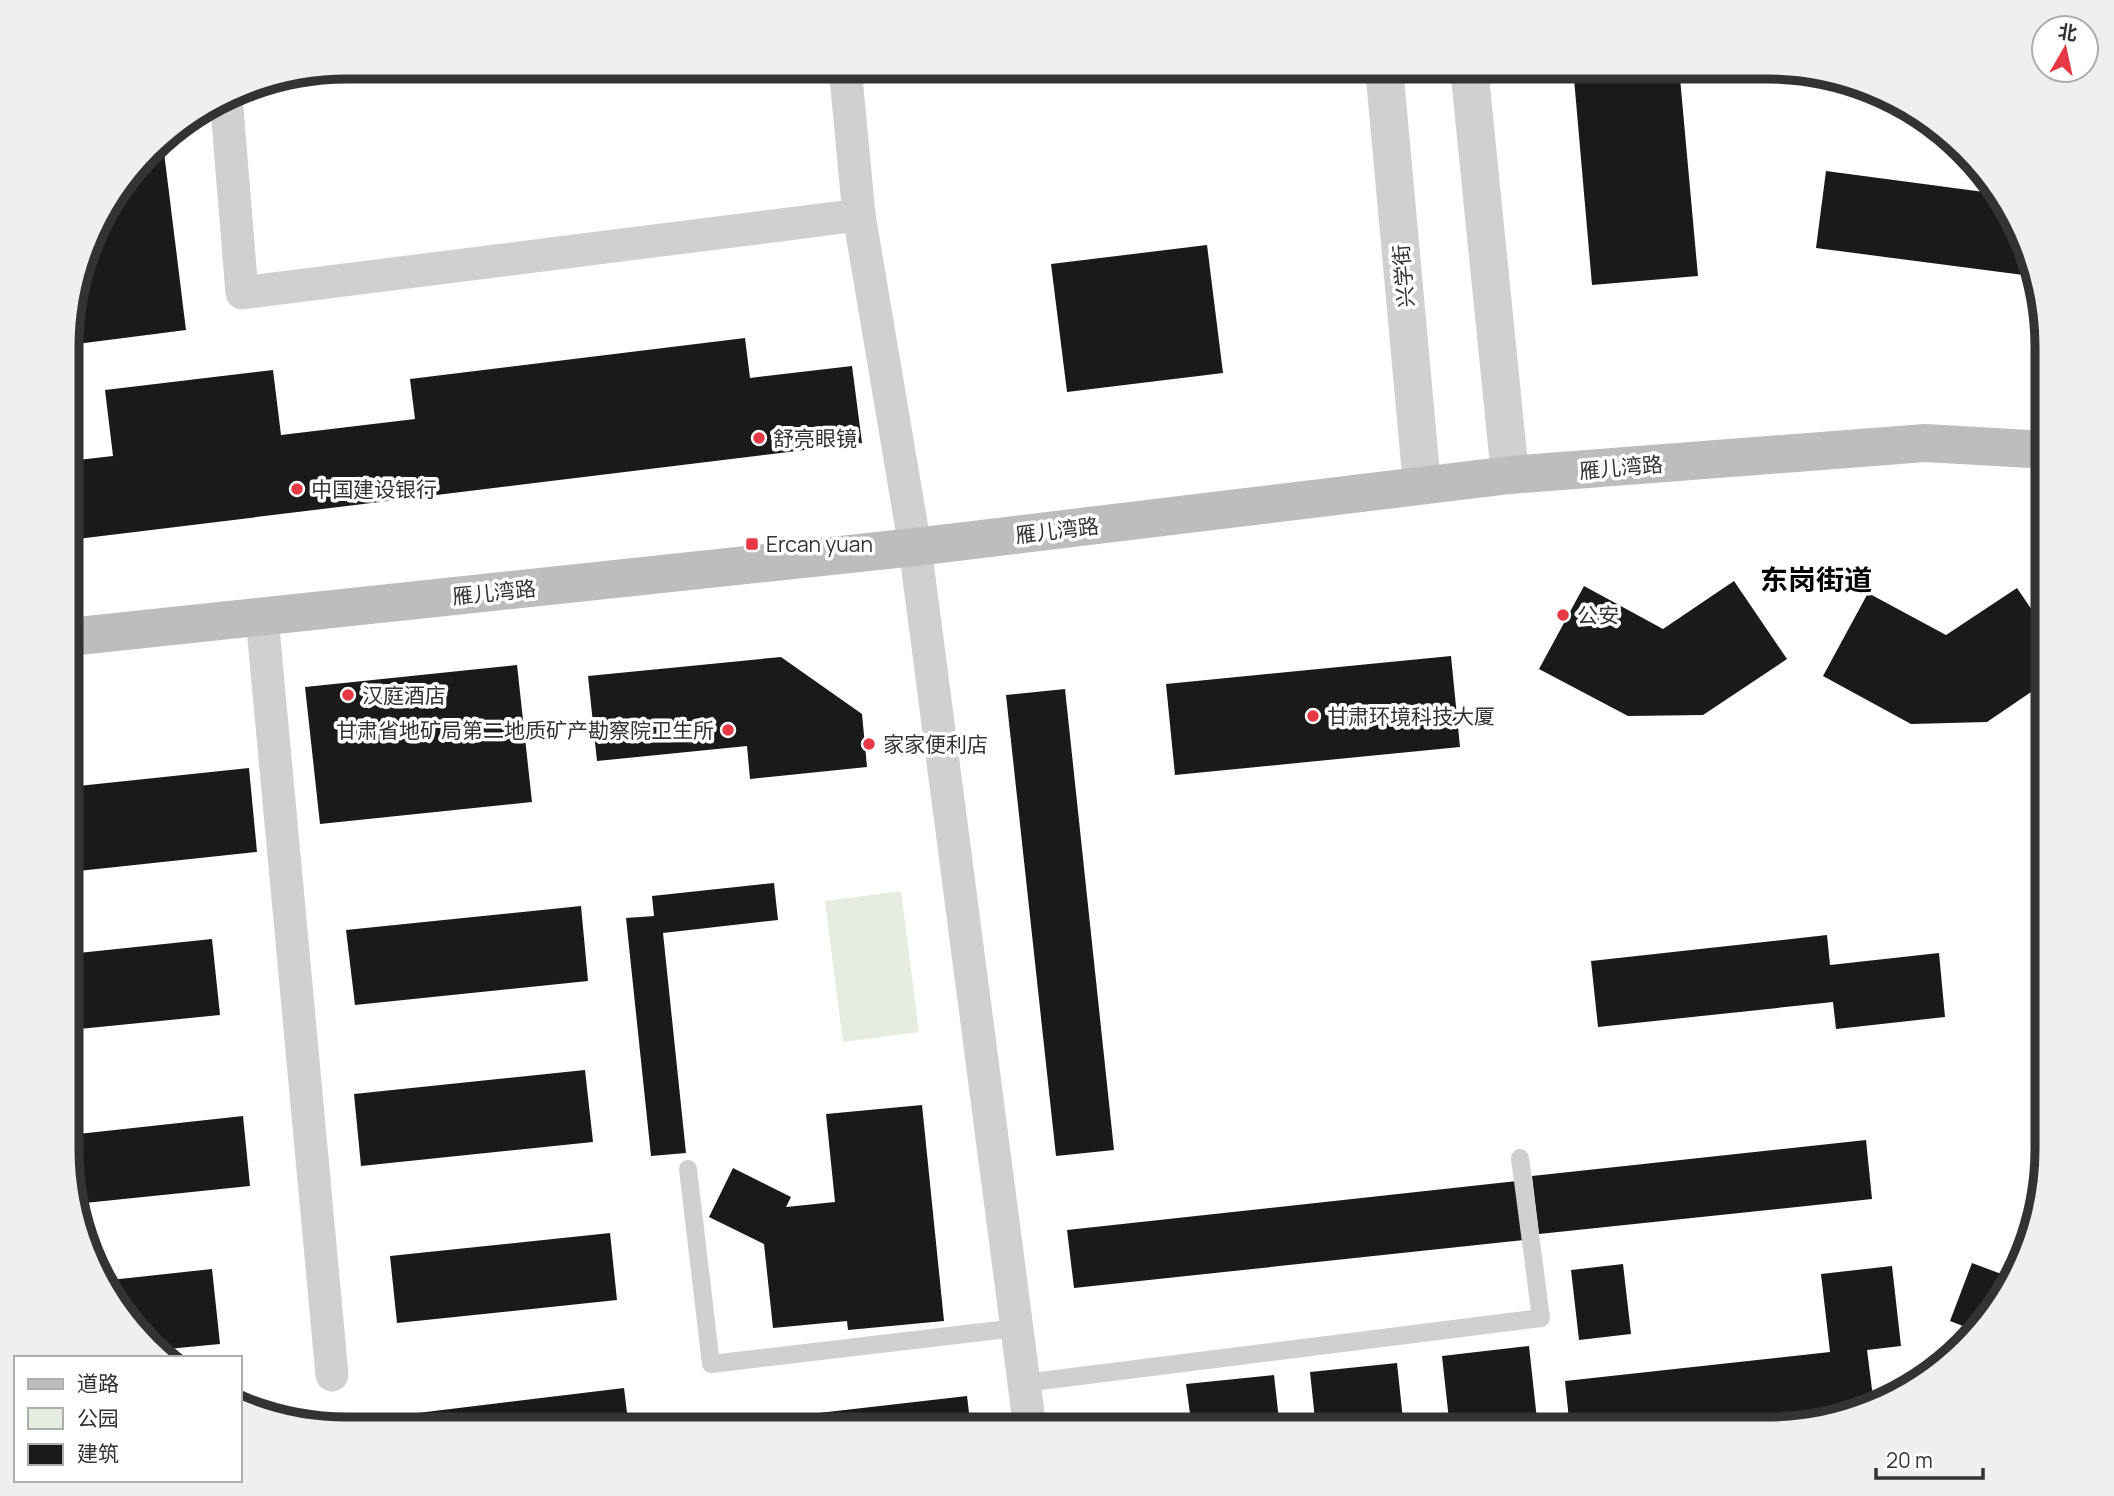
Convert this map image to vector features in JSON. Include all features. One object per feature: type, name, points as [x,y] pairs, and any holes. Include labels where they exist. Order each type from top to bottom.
[{"type":"main road","name":"雁儿湾路","points":[[79,636],[915,547],[1510,475],[1925,443],[2035,449]]},
{"type":"street","points":[[846,79],[859,215],[915,547],[1028,1417]]},
{"type":"street","name":"兴学街","points":[[1385,79],[1422,485]]},
{"type":"street","points":[[1470,79],[1510,475]]},
{"type":"street","points":[[227,107],[242,293],[859,215]]},
{"type":"street","points":[[262,617],[332,1375]]},
{"type":"lane","points":[[1024,1383],[1541,1318],[1520,1158]]},
{"type":"lane","points":[[688,1169],[711,1364],[1016,1328]]},
{"type":"green space","points":[[901,891],[919,1032],[843,1042],[825,901]]},
{"type":"building","points":[[1574,79],[1680,79],[1698,276],[1592,285]]},
{"type":"building","points":[[164,151],[186,330],[79,344],[84,294],[93,260],[106,228],[134,183]]},
{"type":"building","points":[[1826,171],[1986,192],[2008,228],[2025,275],[1816,248]]},
{"type":"building","points":[[1207,245],[1223,373],[1067,392],[1051,264]]},
{"type":"building","points":[[745,338],[750,378],[852,366],[862,443],[79,539],[79,460],[113,456],[105,390],[273,370],[281,435],[415,419],[410,379]]},
{"type":"building","points":[[1734,581],[1787,659],[1703,715],[1628,716],[1539,669],[1584,586],[1663,629]]},
{"type":"building","points":[[2017,588],[2035,614],[2035,689],[1987,722],[1911,724],[1823,676],[1868,593],[1946,635]]},
{"type":"building","name":"甘肃环境科技大厦","points":[[1451,656],[1460,747],[1175,775],[1166,684]]},
{"type":"building","name":"甘肃省地矿局第二地质矿产勘察院卫生所","points":[[781,657],[862,714],[867,767],[750,779],[747,746],[597,761],[588,676]]},
{"type":"building","points":[[517,665],[532,802],[320,824],[305,687]]},
{"type":"building","points":[[1065,689],[1114,1150],[1056,1156],[1006,695]]},
{"type":"building","points":[[249,768],[257,852],[79,871],[79,786]]},
{"type":"building","points":[[774,883],[778,920],[663,933],[686,1153],[651,1156],[626,918],[654,916],[652,896]]},
{"type":"building","points":[[581,906],[588,981],[355,1005],[346,930]]},
{"type":"building","points":[[1827,935],[1830,965],[1939,953],[1945,1017],[1836,1029],[1833,1002],[1598,1027],[1591,961]]},
{"type":"building","points":[[212,939],[220,1015],[79,1029],[79,953]]},
{"type":"building","points":[[585,1070],[593,1142],[361,1166],[354,1094]]},
{"type":"building","points":[[922,1105],[944,1321],[848,1330],[847,1321],[773,1328],[764,1244],[709,1217],[733,1168],[791,1197],[786,1207],[835,1202],[826,1114]]},
{"type":"building","points":[[243,1116],[250,1186],[84,1203],[79,1167],[79,1134]]},
{"type":"building","points":[[1866,1140],[1872,1199],[1539,1234],[1532,1176]]},
{"type":"building","points":[[1517,1181],[1524,1240],[1074,1288],[1067,1230]]},
{"type":"building","points":[[610,1233],[617,1300],[397,1323],[390,1256]]},
{"type":"building","points":[[1972,1263],[2004,1275],[1967,1328],[1950,1321]]},
{"type":"building","points":[[1623,1264],[1631,1334],[1579,1340],[1571,1270]]},
{"type":"building","points":[[1892,1266],[1901,1346],[1867,1350],[1873,1396],[1837,1408],[1784,1417],[1569,1417],[1565,1381],[1830,1352],[1821,1274]]},
{"type":"building","points":[[212,1269],[220,1344],[168,1349],[134,1313],[113,1280]]},
{"type":"building","points":[[1529,1346],[1537,1417],[1449,1417],[1442,1356]]},
{"type":"building","points":[[1397,1363],[1403,1417],[1315,1417],[1310,1372]]},
{"type":"building","points":[[1274,1375],[1279,1417],[1190,1417],[1186,1384]]},
{"type":"building","points":[[624,1388],[628,1417],[385,1417]]},
{"type":"building","points":[[967,1396],[970,1417],[784,1417]]},
{"type":"place","name":"舒亮眼镜","points":[[759,438]]},
{"type":"place","name":"中国建设银行","points":[[297,489]]},
{"type":"place","name":"Ercan yuan","points":[[752,544]]},
{"type":"place","name":"公安","points":[[1563,615]]},
{"type":"place","name":"汉庭酒店","points":[[348,695]]},
{"type":"place","name":"甘肃环境科技大厦","points":[[1313,716]]},
{"type":"place","name":"甘肃省地矿局第二地质矿产勘察院卫生所","points":[[728,730]]},
{"type":"place","name":"家家便利店","points":[[869,744]]},
{"type":"district","name":"东岗街道","points":[[1816,579]]}]
